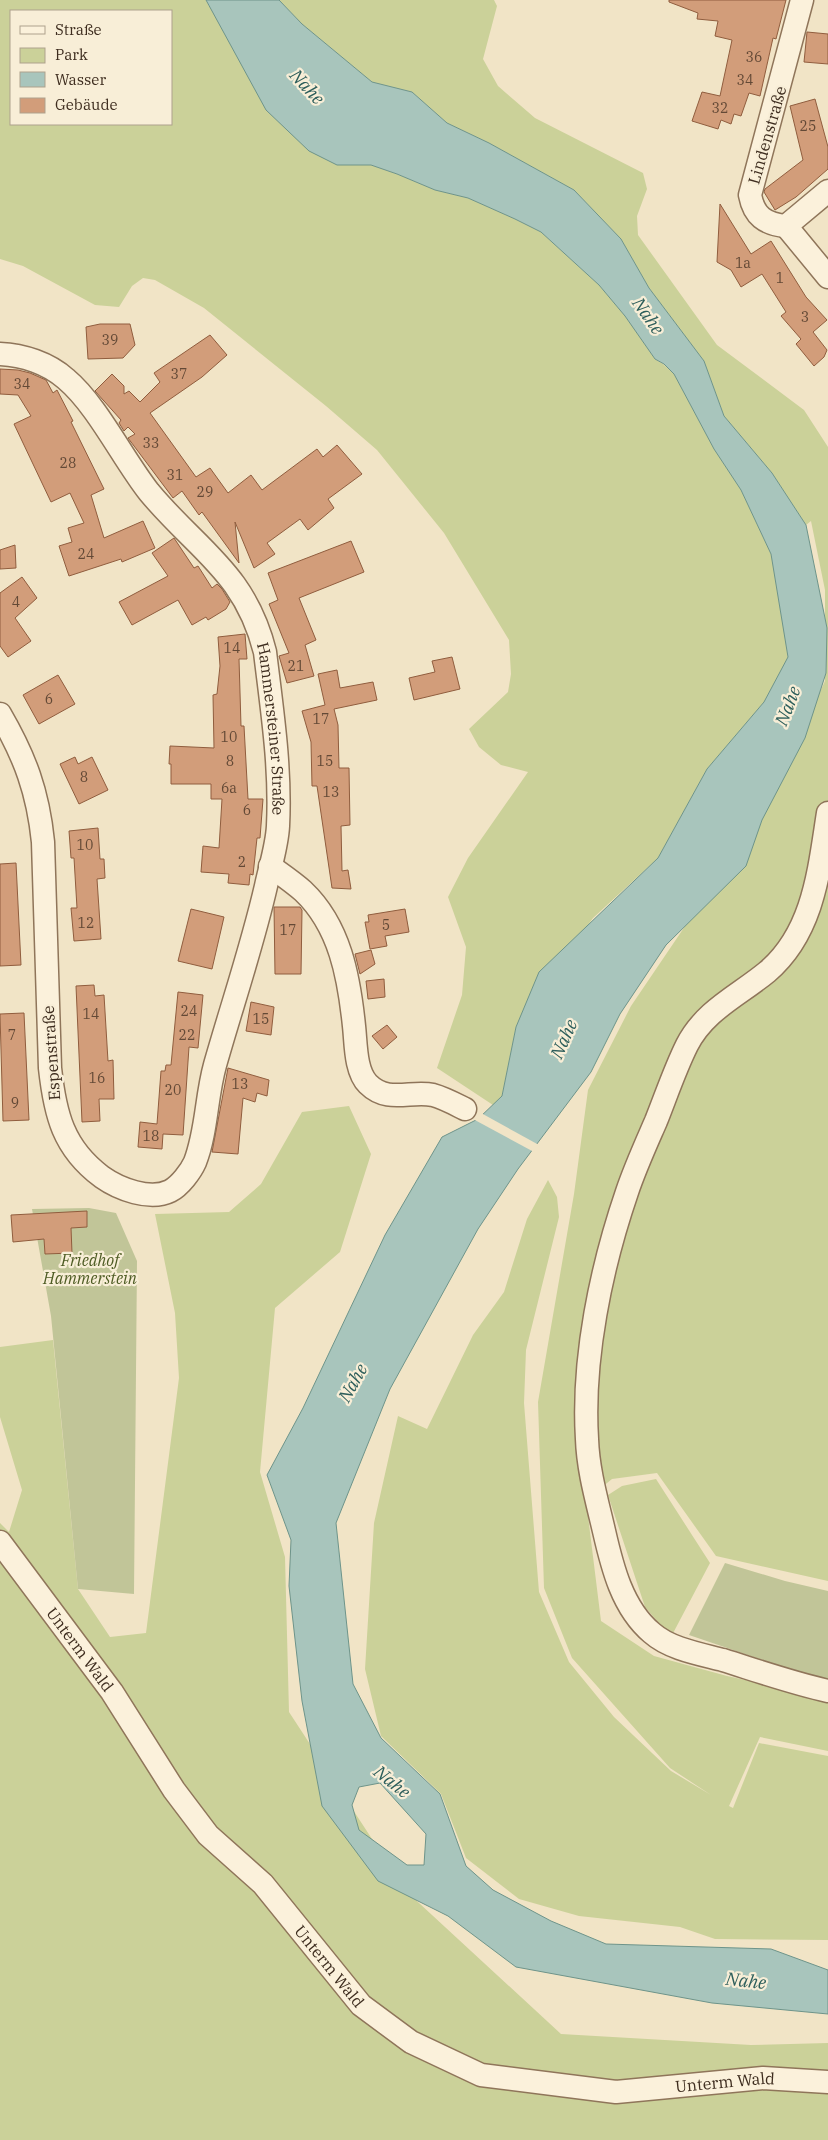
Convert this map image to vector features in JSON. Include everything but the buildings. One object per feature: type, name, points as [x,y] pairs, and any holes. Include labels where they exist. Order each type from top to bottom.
[{"type":"street","name":"Lindenstraße","points":[[786,226],[766,222],[757,214],[750,195],[802,0]]},
{"type":"street","points":[[828,191],[786,226],[828,277]]},
{"type":"street","name":"Hammersteiner Straße","points":[[0,354],[36,361],[66,379],[82,396],[149,491],[210,553],[240,591],[251,610],[260,629],[265,652],[278,767],[278,829],[270,866]]},
{"type":"street","name":"Espenstraße","points":[[0,714],[18,746],[32,778],[40,809],[43,842],[50,1068],[54,1105],[62,1129],[72,1147],[92,1170],[113,1185],[131,1191],[151,1194],[170,1191],[185,1177],[194,1163],[201,1140],[215,1066],[256,926],[270,866]]},
{"type":"street","points":[[828,813],[820,876],[805,918],[792,944],[780,960],[765,974],[707,1016],[686,1046],[627,1191],[609,1254],[590,1360],[586,1397],[587,1442],[593,1481],[610,1558],[623,1594],[634,1614],[652,1634],[680,1648],[828,1691]]},
{"type":"street","points":[[270,866],[303,891],[326,918],[334,933],[345,969],[362,1074],[368,1084],[385,1094],[397,1096],[433,1095],[465,1109]]},
{"type":"street","name":"Unterm Wald","points":[[0,1542],[112,1692],[174,1790],[208,1835],[264,1884],[361,2005],[411,2042],[481,2075],[616,2092],[763,2078],[828,2082]]},
{"type":"green space","points":[[0,0],[206,0],[337,165],[371,165],[435,190],[468,198],[515,219],[541,232],[599,285],[625,316],[655,359],[674,374],[714,449],[741,490],[771,554],[788,658],[764,702],[707,769],[658,858],[593,918],[516,1027],[502,1096],[493,1105],[437,1068],[462,995],[466,947],[448,897],[468,858],[528,772],[501,765],[479,747],[469,729],[508,692],[511,674],[509,640],[444,533],[377,450],[326,406],[204,308],[155,280],[143,278],[132,286],[119,307],[95,305],[23,266],[0,259]]},
{"type":"green space","points":[[279,0],[494,0],[497,6],[483,59],[498,86],[535,118],[643,173],[647,189],[637,216],[638,235],[717,345],[804,410],[828,447],[828,1581],[716,1556],[657,1473],[612,1479],[586,1500],[601,1621],[654,1656],[727,1676],[828,1698],[828,1751],[760,1737],[729,1806],[733,1808],[759,1743],[828,1756],[828,1940],[715,1939],[680,1927],[579,1916],[519,1899],[466,1858],[441,1794],[381,1736],[365,1669],[374,1523],[398,1416],[427,1429],[473,1335],[504,1292],[527,1219],[548,1180],[557,1197],[559,1217],[526,1350],[524,1403],[539,1592],[569,1662],[614,1717],[671,1771],[711,1795],[670,1768],[572,1658],[544,1588],[538,1402],[574,1194],[588,1090],[631,1006],[765,808],[825,681],[825,590],[811,521],[806,525],[772,473],[724,416],[704,361],[649,288],[621,239],[574,190],[489,143],[447,123],[412,92],[372,82],[302,24]]},
{"type":"green space","points":[[349,1106],[371,1154],[340,1252],[275,1308],[260,1472],[285,1557],[289,1712],[406,1891],[561,2034],[751,2045],[828,2043],[828,2140],[0,2140],[0,1523],[9,1532],[22,1490],[0,1417],[0,1347],[53,1340],[78,1589],[110,1637],[146,1633],[179,1378],[175,1313],[155,1214],[229,1212],[261,1184],[302,1112]]},
{"type":"green space","name":"Friedhof Hammerstein","points":[[89,1208],[116,1213],[137,1261],[134,1594],[78,1589],[51,1316],[32,1209]]},
{"type":"green space","points":[[656,1479],[710,1563],[671,1637],[645,1607],[608,1495],[622,1486]]},
{"type":"green space","points":[[725,1563],[785,1581],[828,1591],[828,1680],[807,1675],[689,1635]]},
{"type":"water","name":"Nahe","points":[[206,0],[279,0],[302,24],[372,82],[412,92],[447,123],[489,143],[574,190],[621,239],[649,288],[704,361],[724,416],[772,473],[806,525],[827,628],[826,673],[805,738],[762,820],[746,866],[666,945],[620,1014],[591,1072],[518,1169],[478,1229],[390,1389],[336,1523],[353,1684],[381,1738],[440,1794],[466,1866],[493,1890],[551,1921],[606,1944],[771,1949],[828,1970],[828,2014],[712,2003],[516,1967],[448,1916],[378,1881],[322,1806],[302,1701],[289,1586],[291,1540],[267,1475],[303,1408],[385,1235],[442,1137],[478,1119],[502,1096],[516,1027],[539,972],[658,858],[707,769],[764,702],[788,657],[771,554],[741,490],[714,449],[674,374],[664,364],[655,359],[625,316],[599,285],[541,232],[468,198],[435,190],[371,165],[337,165],[309,151],[266,110]],"holes":[[[380,1783],[426,1834],[424,1865],[407,1865],[359,1830],[352,1805],[359,1787]]]},
{"type":"pier","points":[[481,1113],[539,1145],[534,1152],[473,1119]]}]
